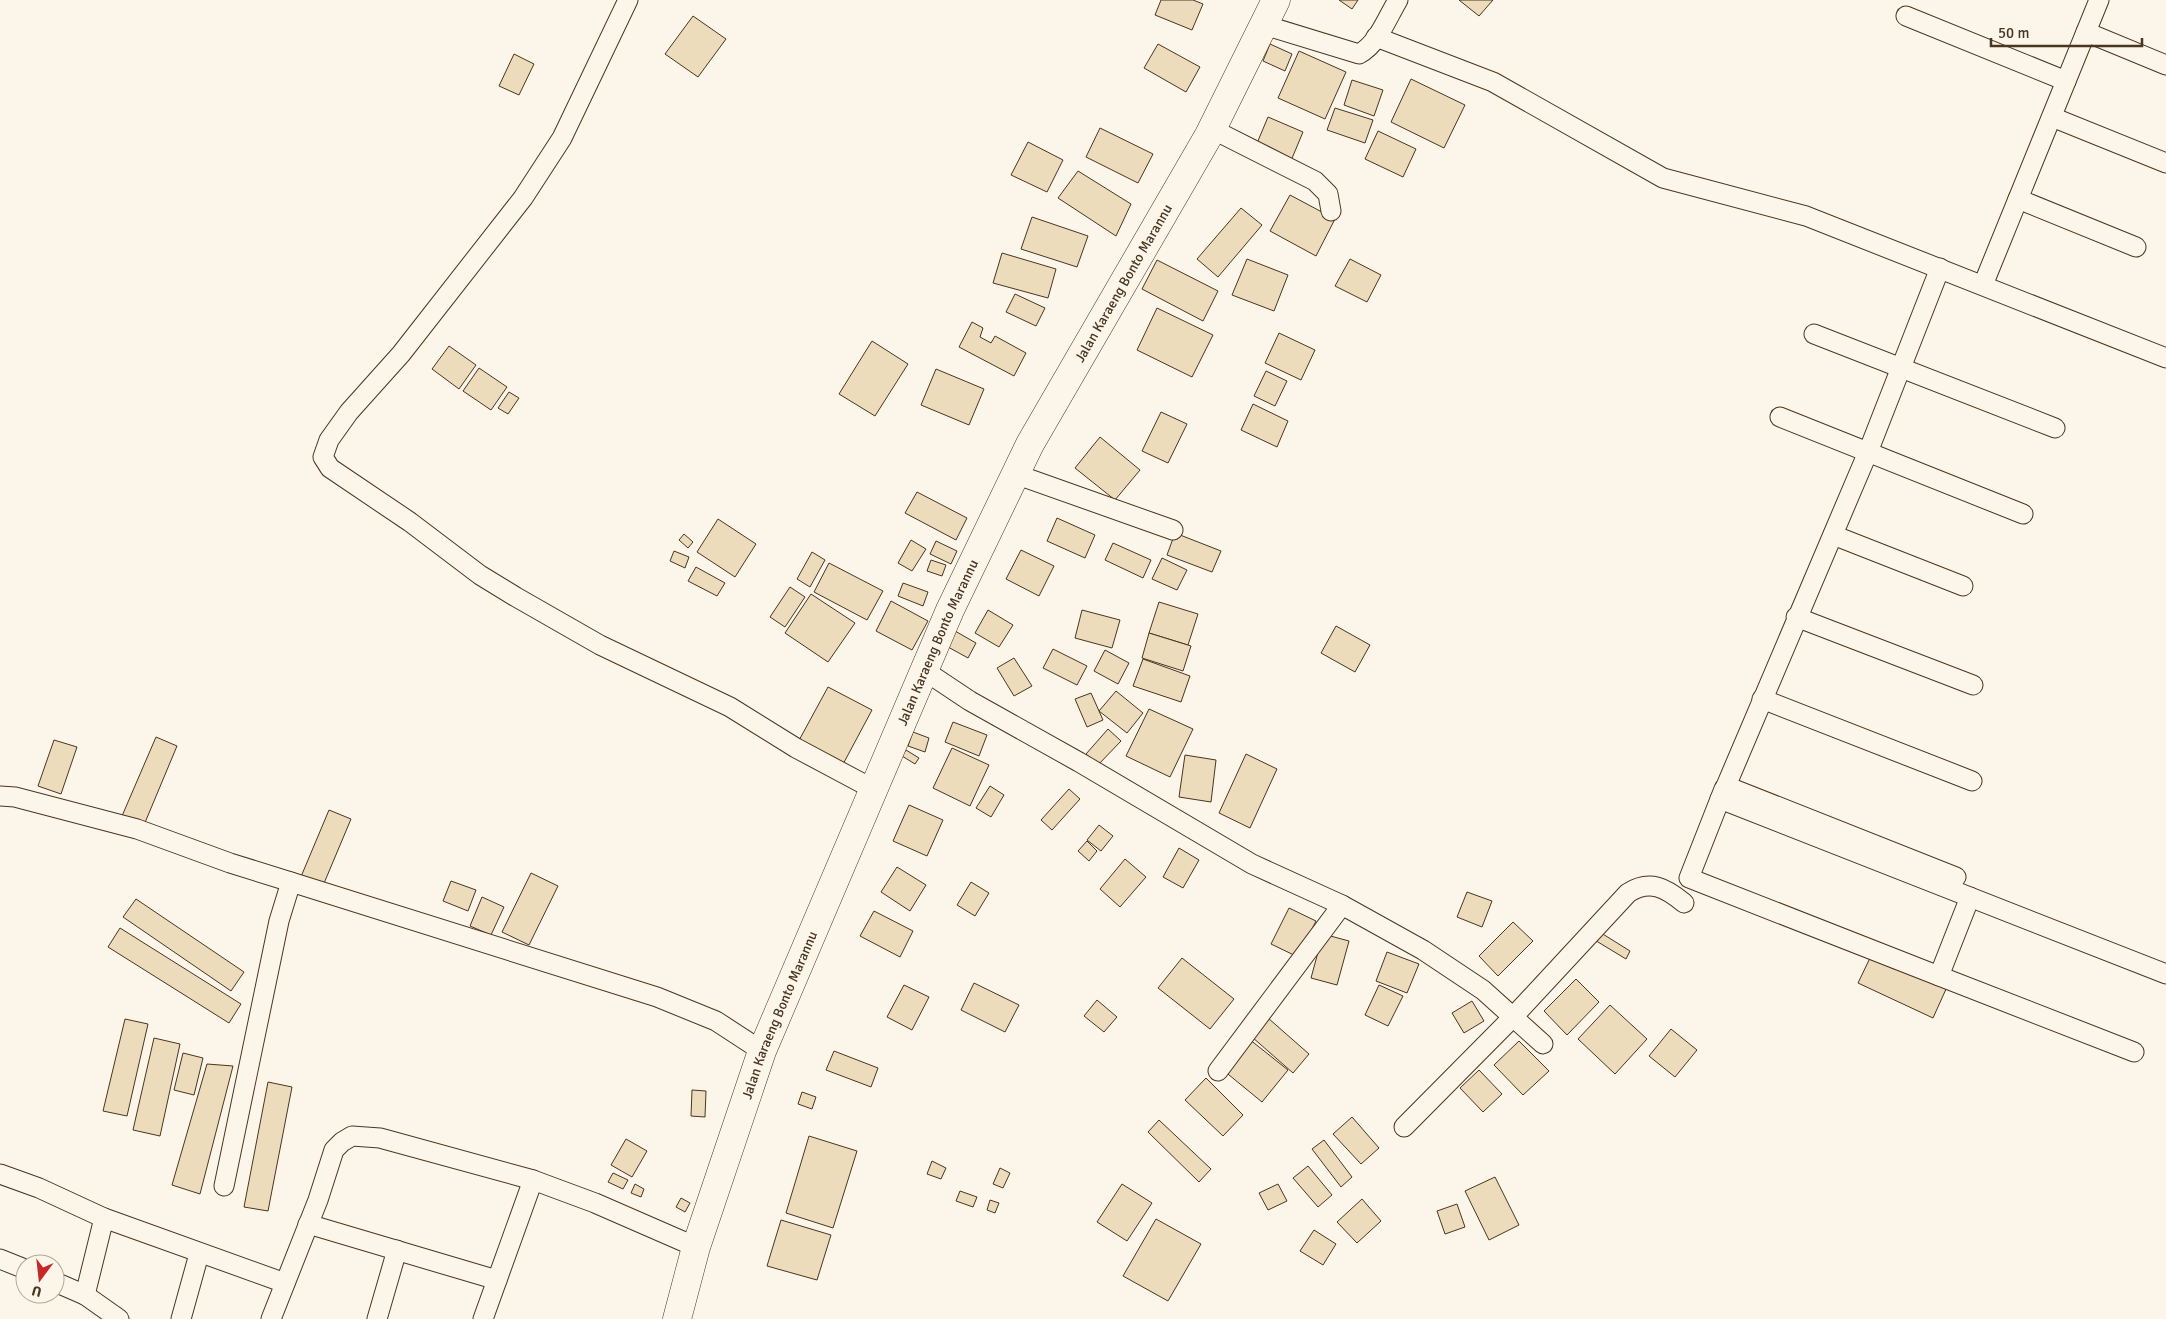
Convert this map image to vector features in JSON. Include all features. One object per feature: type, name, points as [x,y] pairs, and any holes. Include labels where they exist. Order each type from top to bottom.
[{"type":"main road","name":"Jalan Karaeng Bonto Marannu","points":[[677,1319],[696,1247],[762,1051],[950,610],[1015,474],[1050,407],[1212,129],[1276,0]]},
{"type":"street","points":[[628,0],[562,138],[523,198],[401,354],[348,412],[330,440],[323,458],[330,468],[487,580],[600,645],[730,707],[796,748],[873,789]]},
{"type":"street","points":[[1264,25],[1359,54],[1366,51],[1376,38],[1398,0]]},
{"type":"street","points":[[1983,285],[2099,0]]},
{"type":"street","points":[[1906,16],[2066,81]]},
{"type":"street","points":[[2086,32],[2166,65]]},
{"type":"street","points":[[1376,38],[1493,82],[1663,178],[1806,216],[2166,358]]},
{"type":"street","points":[[2052,117],[2166,163]]},
{"type":"street","points":[[1212,129],[1316,181],[1328,194],[1330,212]]},
{"type":"street","points":[[2018,199],[2136,247]]},
{"type":"street","points":[[1940,268],[1868,452],[1796,617],[1689,878],[2134,1052]]},
{"type":"street","points":[[1814,334],[2055,428]]},
{"type":"street","points":[[1780,417],[2023,514]]},
{"type":"street","points":[[1015,474],[1173,530]]},
{"type":"street","points":[[1833,535],[1963,586]]},
{"type":"street","points":[[1796,617],[1973,685]]},
{"type":"street","points":[[924,671],[970,701],[1079,762],[1252,864],[1342,905],[1423,950],[1483,990],[1543,1044]]},
{"type":"street","points":[[1762,699],[1972,781]]},
{"type":"street","points":[[1723,792],[1956,877]]},
{"type":"street","points":[[1723,792],[1970,897],[2166,974]]},
{"type":"street","points":[[0,796],[15,797],[137,830],[230,863],[658,997],[716,1021],[762,1051]]},
{"type":"street","points":[[224,1186],[279,921],[291,882]]},
{"type":"street","points":[[1404,1127],[1634,889],[1654,886],[1666,888],[1684,903]]},
{"type":"street","points":[[1939,976],[1970,897]]},
{"type":"street","points":[[1218,1071],[1342,905]]},
{"type":"street","points":[[271,1319],[334,1150],[352,1136],[380,1138],[533,1180],[595,1203],[696,1247]]},
{"type":"street","points":[[0,1174],[39,1188],[104,1218],[199,1254],[285,1283]]},
{"type":"street","points":[[484,1319],[533,1180]]},
{"type":"street","points":[[85,1295],[104,1218]]},
{"type":"street","points":[[308,1224],[498,1280]]},
{"type":"street","points":[[377,1319],[397,1250]]},
{"type":"street","points":[[182,1319],[199,1254]]},
{"type":"street","points":[[0,1258],[15,1265]]},
{"type":"street","points":[[65,1286],[85,1295],[119,1319]]},
{"type":"building","points":[[1161,0],[1193,0],[1203,4],[1192,30],[1155,15]]},
{"type":"building","points":[[1339,0],[1358,0],[1352,9]]},
{"type":"building","points":[[1459,0],[1493,0],[1479,16]]},
{"type":"building","points":[[693,16],[726,39],[698,77],[665,54]]},
{"type":"building","points":[[1158,44],[1200,67],[1186,92],[1144,68]]},
{"type":"building","points":[[1270,44],[1292,54],[1285,71],[1263,61]]},
{"type":"building","points":[[1299,51],[1346,72],[1325,119],[1278,98]]},
{"type":"building","points":[[514,54],[534,64],[519,95],[499,86]]},
{"type":"building","points":[[1411,79],[1465,105],[1444,148],[1391,122]]},
{"type":"building","points":[[1352,80],[1383,90],[1374,116],[1344,105]]},
{"type":"building","points":[[1335,108],[1373,120],[1365,143],[1327,130]]},
{"type":"building","points":[[1268,117],[1303,132],[1290,163],[1255,148]]},
{"type":"building","points":[[1100,128],[1153,154],[1138,183],[1086,157]]},
{"type":"building","points":[[1378,131],[1416,149],[1403,177],[1365,159]]},
{"type":"building","points":[[1028,142],[1063,160],[1047,192],[1011,175]]},
{"type":"building","points":[[1078,171],[1131,204],[1116,236],[1058,198]]},
{"type":"building","points":[[1290,195],[1335,219],[1316,256],[1270,231]]},
{"type":"building","points":[[1241,208],[1262,225],[1218,277],[1197,259]]},
{"type":"building","points":[[1032,217],[1088,236],[1077,267],[1021,249]]},
{"type":"building","points":[[1002,253],[1056,269],[1048,298],[993,283]]},
{"type":"building","points":[[1247,259],[1288,275],[1274,311],[1232,295]]},
{"type":"building","points":[[1350,259],[1381,275],[1367,302],[1335,286]]},
{"type":"building","points":[[1157,260],[1218,291],[1203,321],[1142,289]]},
{"type":"building","points":[[1015,294],[1045,308],[1036,326],[1006,312]]},
{"type":"building","points":[[1157,308],[1213,335],[1192,377],[1137,350]]},
{"type":"building","points":[[972,322],[983,328],[980,337],[991,343],[995,336],[1026,353],[1014,376],[959,347]]},
{"type":"building","points":[[1279,333],[1315,350],[1301,380],[1265,363]]},
{"type":"building","points":[[872,341],[908,364],[875,416],[839,394]]},
{"type":"building","points":[[449,346],[476,365],[459,389],[432,369]]},
{"type":"building","points":[[479,368],[507,387],[491,410],[463,391]]},
{"type":"building","points":[[936,369],[984,389],[969,425],[921,405]]},
{"type":"building","points":[[1266,371],[1287,381],[1275,406],[1254,396]]},
{"type":"building","points":[[509,392],[519,398],[508,414],[498,408]]},
{"type":"building","points":[[1253,404],[1288,421],[1277,447],[1241,430]]},
{"type":"building","points":[[1161,412],[1187,424],[1168,463],[1142,451]]},
{"type":"building","points":[[1100,437],[1140,470],[1115,500],[1075,468]]},
{"type":"building","points":[[917,492],[967,518],[956,540],[905,513]]},
{"type":"building","points":[[1057,518],[1095,535],[1085,558],[1047,541]]},
{"type":"building","points":[[718,519],[756,544],[735,577],[697,552]]},
{"type":"building","points":[[1175,533],[1221,551],[1212,572],[1167,555]]},
{"type":"building","points":[[684,534],[693,542],[688,548],[679,540]]},
{"type":"building","points":[[911,540],[926,549],[912,571],[898,563]]},
{"type":"building","points":[[936,541],[957,551],[951,564],[930,554]]},
{"type":"building","points":[[1113,543],[1151,560],[1143,578],[1105,560]]},
{"type":"building","points":[[1021,550],[1054,566],[1039,596],[1006,579]]},
{"type":"building","points":[[674,551],[689,557],[685,568],[670,561]]},
{"type":"building","points":[[812,552],[825,560],[810,587],[797,579]]},
{"type":"building","points":[[1162,558],[1187,570],[1177,590],[1152,579]]},
{"type":"building","points":[[931,560],[946,565],[942,576],[927,571]]},
{"type":"building","points":[[829,563],[883,591],[867,620],[814,592]]},
{"type":"building","points":[[696,567],[725,583],[717,596],[688,581]]},
{"type":"building","points":[[903,583],[928,592],[923,606],[898,596]]},
{"type":"building","points":[[790,587],[805,597],[785,627],[770,617]]},
{"type":"building","points":[[811,594],[855,623],[828,662],[785,633]]},
{"type":"building","points":[[891,601],[928,621],[912,650],[876,631]]},
{"type":"building","points":[[1159,602],[1198,614],[1188,645],[1149,633]]},
{"type":"building","points":[[988,610],[1013,625],[999,647],[975,633]]},
{"type":"building","points":[[1082,610],[1120,620],[1112,648],[1075,638]]},
{"type":"building","points":[[1336,626],[1370,645],[1355,672],[1321,653]]},
{"type":"building","points":[[948,627],[976,643],[968,658],[939,642]]},
{"type":"building","points":[[1149,633],[1191,646],[1183,671],[1142,658]]},
{"type":"building","points":[[1053,649],[1087,666],[1077,685],[1043,668]]},
{"type":"building","points":[[1105,650],[1129,663],[1118,684],[1094,671]]},
{"type":"building","points":[[1014,658],[1032,686],[1014,696],[997,668]]},
{"type":"building","points":[[1143,659],[1190,676],[1181,702],[1133,686]]},
{"type":"building","points":[[828,687],[872,710],[841,768],[797,744]]},
{"type":"building","points":[[1116,691],[1143,713],[1127,733],[1099,711]]},
{"type":"building","points":[[1091,693],[1103,720],[1087,727],[1075,699]]},
{"type":"building","points":[[1149,709],[1193,729],[1170,777],[1126,756]]},
{"type":"building","points":[[953,722],[987,735],[979,756],[945,742]]},
{"type":"building","points":[[1108,729],[1121,741],[1098,765],[1086,754]]},
{"type":"building","points":[[913,732],[929,738],[925,752],[908,746]]},
{"type":"building","points":[[156,737],[177,746],[144,825],[122,816]]},
{"type":"building","points":[[54,740],[77,747],[61,794],[38,786]]},
{"type":"building","points":[[952,748],[989,765],[970,806],[933,788]]},
{"type":"building","points":[[906,750],[919,758],[915,764],[902,756]]},
{"type":"building","points":[[1246,754],[1277,769],[1250,828],[1219,813]]},
{"type":"building","points":[[1185,755],[1216,760],[1211,802],[1179,797]]},
{"type":"building","points":[[990,786],[1004,795],[991,817],[976,808]]},
{"type":"building","points":[[1069,789],[1080,799],[1052,830],[1041,820]]},
{"type":"building","points":[[909,805],[943,820],[927,856],[893,841]]},
{"type":"building","points":[[329,810],[351,819],[322,888],[300,879]]},
{"type":"building","points":[[1099,825],[1113,836],[1101,851],[1087,840]]},
{"type":"building","points":[[1087,841],[1097,851],[1089,861],[1078,851]]},
{"type":"building","points":[[1179,848],[1199,860],[1183,888],[1163,877]]},
{"type":"building","points":[[1125,859],[1146,877],[1120,907],[1100,889]]},
{"type":"building","points":[[897,867],[926,885],[910,911],[881,892]]},
{"type":"building","points":[[531,873],[558,886],[529,945],[502,932]]},
{"type":"building","points":[[451,881],[476,890],[468,911],[443,901]]},
{"type":"building","points":[[971,882],[989,893],[975,916],[957,905]]},
{"type":"building","points":[[1467,892],[1492,901],[1482,927],[1457,917]]},
{"type":"building","points":[[482,897],[504,907],[491,935],[470,926]]},
{"type":"building","points":[[136,899],[244,972],[231,991],[123,917]]},
{"type":"building","points":[[1289,908],[1316,921],[1298,957],[1271,944]]},
{"type":"building","points":[[874,911],[913,931],[900,957],[860,936]]},
{"type":"building","points":[[1513,922],[1533,941],[1498,976],[1479,956]]},
{"type":"building","points":[[120,928],[241,1004],[229,1023],[108,947]]},
{"type":"building","points":[[1598,931],[1630,951],[1626,959],[1593,939]]},
{"type":"building","points":[[1323,934],[1349,941],[1337,985],[1311,978]]},
{"type":"building","points":[[1387,952],[1419,964],[1407,993],[1376,981]]},
{"type":"building","points":[[1901,955],[1951,978],[1933,1018],[1858,983],[1870,958],[1894,969]]},
{"type":"building","points":[[1182,958],[1234,999],[1210,1029],[1158,988]]},
{"type":"building","points":[[1576,979],[1599,1002],[1567,1035],[1544,1011]]},
{"type":"building","points":[[974,983],[1019,1005],[1005,1032],[961,1010]]},
{"type":"building","points":[[904,985],[929,997],[912,1030],[887,1017]]},
{"type":"building","points":[[1379,985],[1403,996],[1388,1026],[1365,1015]]},
{"type":"building","points":[[1097,1000],[1117,1017],[1104,1032],[1084,1016]]},
{"type":"building","points":[[1472,1001],[1484,1021],[1464,1033],[1452,1013]]},
{"type":"building","points":[[1610,1005],[1647,1039],[1615,1074],[1578,1039]]},
{"type":"building","points":[[1268,1018],[1309,1054],[1293,1073],[1252,1037]]},
{"type":"building","points":[[125,1019],[148,1024],[127,1116],[103,1111]]},
{"type":"building","points":[[1671,1029],[1697,1050],[1675,1077],[1649,1056]]},
{"type":"building","points":[[154,1038],[180,1044],[160,1136],[133,1130]]},
{"type":"building","points":[[1249,1039],[1288,1070],[1262,1102],[1223,1070]]},
{"type":"building","points":[[1519,1041],[1549,1071],[1523,1095],[1494,1065]]},
{"type":"building","points":[[834,1051],[878,1068],[871,1087],[826,1070]]},
{"type":"building","points":[[183,1053],[203,1058],[194,1095],[174,1090]]},
{"type":"building","points":[[207,1064],[233,1066],[200,1194],[172,1185]]},
{"type":"building","points":[[1479,1070],[1502,1094],[1483,1112],[1460,1088]]},
{"type":"building","points":[[1206,1078],[1243,1115],[1223,1136],[1185,1100]]},
{"type":"building","points":[[268,1082],[292,1087],[268,1211],[244,1207]]},
{"type":"building","points":[[692,1090],[706,1091],[705,1117],[691,1116]]},
{"type":"building","points":[[802,1092],[816,1097],[812,1109],[798,1104]]},
{"type":"building","points":[[1352,1117],[1379,1148],[1361,1164],[1333,1134]]},
{"type":"building","points":[[1159,1120],[1211,1169],[1199,1182],[1148,1132]]},
{"type":"building","points":[[809,1136],[857,1151],[833,1228],[786,1213]]},
{"type":"building","points":[[626,1139],[647,1151],[632,1177],[611,1165]]},
{"type":"building","points":[[1324,1140],[1352,1177],[1341,1187],[1312,1149]]},
{"type":"building","points":[[932,1161],[946,1168],[941,1179],[927,1174]]},
{"type":"building","points":[[1308,1166],[1332,1195],[1318,1207],[1293,1178]]},
{"type":"building","points":[[1000,1168],[1010,1173],[1003,1188],[993,1184]]},
{"type":"building","points":[[613,1173],[628,1180],[623,1189],[608,1182]]},
{"type":"building","points":[[1495,1177],[1519,1225],[1489,1240],[1465,1191]]},
{"type":"building","points":[[635,1184],[644,1189],[641,1197],[631,1193]]},
{"type":"building","points":[[1122,1184],[1152,1203],[1127,1241],[1097,1222]]},
{"type":"building","points":[[1278,1184],[1287,1201],[1268,1210],[1259,1193]]},
{"type":"building","points":[[960,1191],[977,1197],[973,1207],[956,1201]]},
{"type":"building","points":[[681,1198],[690,1203],[685,1212],[676,1207]]},
{"type":"building","points":[[1362,1199],[1381,1221],[1357,1243],[1337,1222]]},
{"type":"building","points":[[990,1200],[999,1203],[995,1213],[987,1210]]},
{"type":"building","points":[[1457,1204],[1465,1227],[1445,1234],[1437,1211]]},
{"type":"building","points":[[1156,1219],[1201,1244],[1168,1301],[1123,1276]]},
{"type":"building","points":[[781,1220],[831,1235],[817,1280],[767,1266]]},
{"type":"building","points":[[1314,1230],[1336,1244],[1323,1265],[1300,1251]]}]
